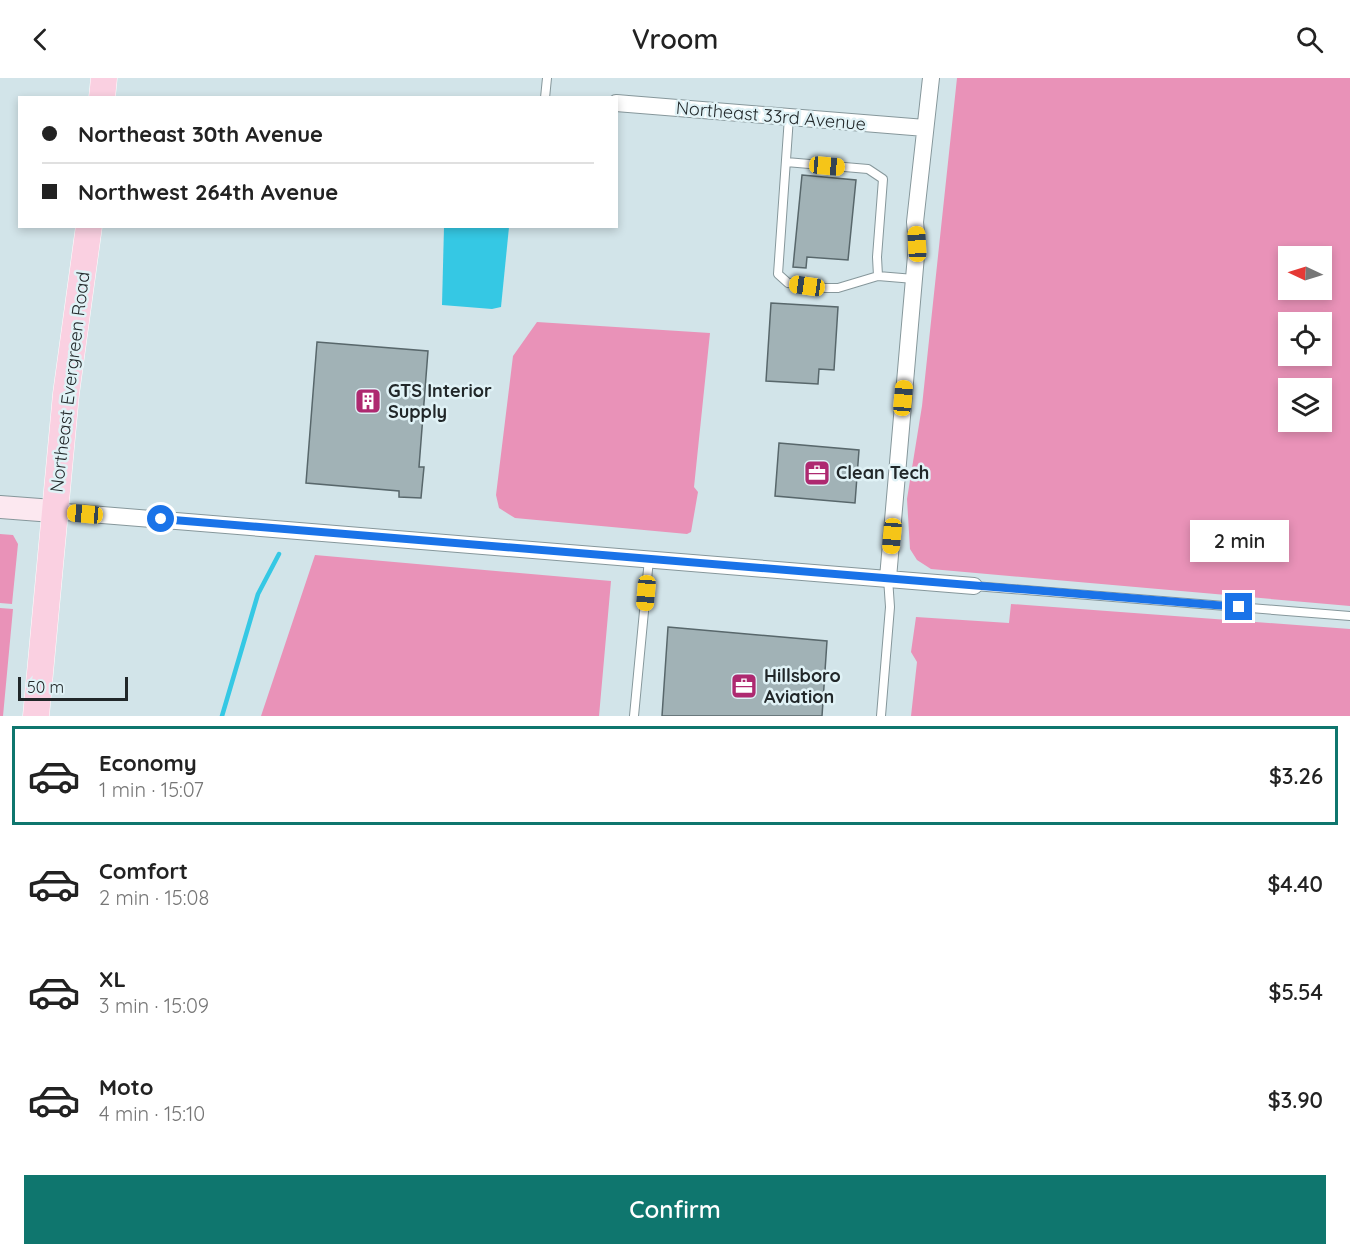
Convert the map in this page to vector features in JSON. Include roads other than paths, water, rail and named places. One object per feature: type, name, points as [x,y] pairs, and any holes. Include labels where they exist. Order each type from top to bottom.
[{"type":"main road","points":[[102,96],[104,78]]},
{"type":"main road","name":"Northeast Evergreen Road","points":[[36,716],[53,511],[89,228]]},
{"type":"street","points":[[888,578],[914,279],[915,222],[931,78]]},
{"type":"street","name":"Northeast 33rd Avenue","points":[[618,103],[926,128]]},
{"type":"street","points":[[0,507],[974,586]]},
{"type":"lane","points":[[545,96],[547,78]]},
{"type":"lane","points":[[789,117],[778,274],[788,283],[838,288],[878,276],[914,279]]},
{"type":"lane","points":[[786,162],[868,169],[884,178],[877,257],[878,276]]},
{"type":"lane","points":[[634,716],[649,559]]},
{"type":"lane","points":[[881,716],[890,607],[888,578]]},
{"type":"lane","points":[[974,586],[1350,616]]},
{"type":"water","points":[[444,228],[509,228],[501,307],[492,309],[442,305]]},
{"type":"waterway","points":[[222,716],[258,594],[279,554]]},
{"type":"place","name":"GTS Interior Supply","points":[[368,401]]},
{"type":"place","name":"Clean Tech","points":[[817,473]]},
{"type":"place","name":"Hillsboro Aviation","points":[[744,686]]}]
